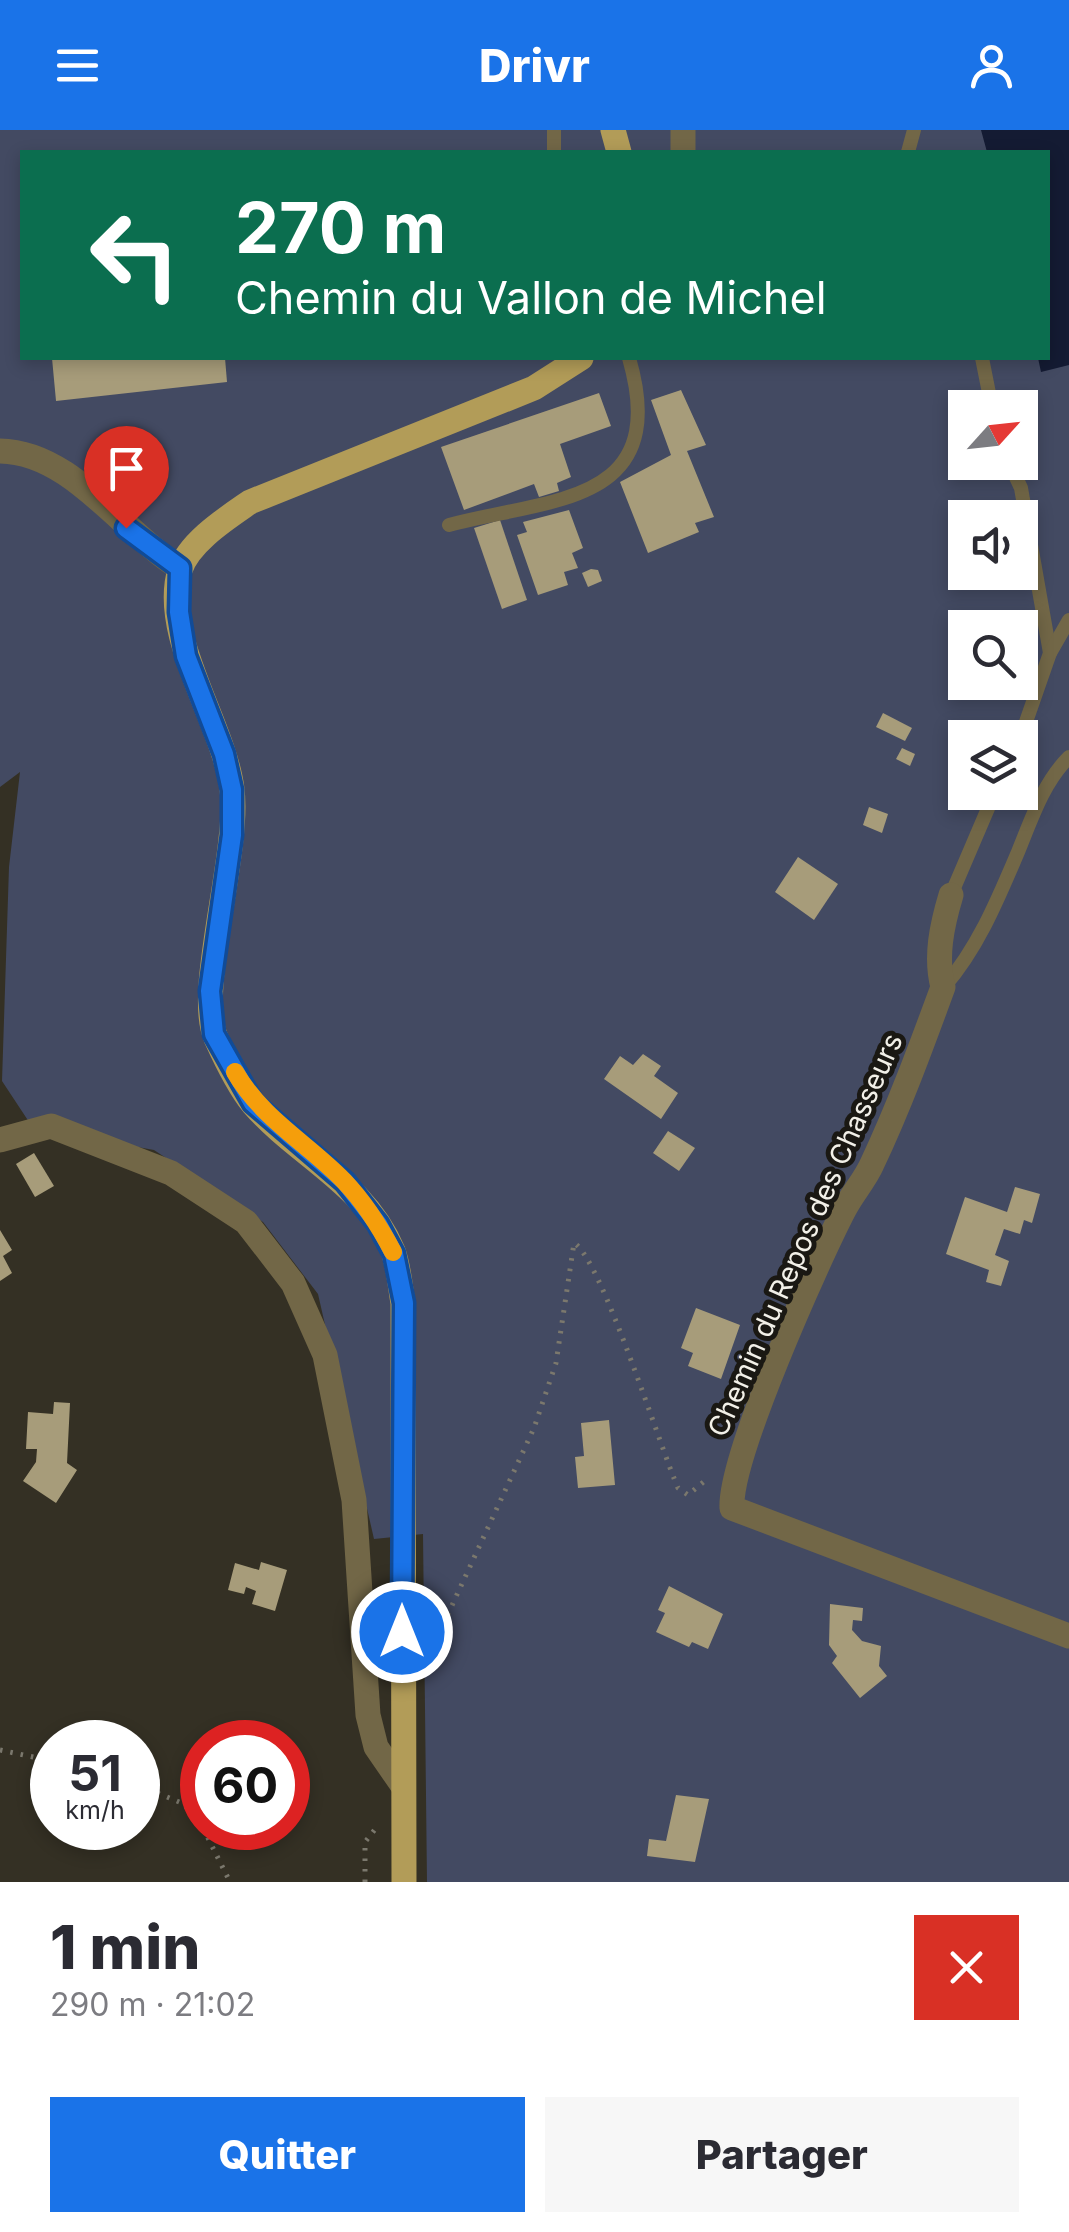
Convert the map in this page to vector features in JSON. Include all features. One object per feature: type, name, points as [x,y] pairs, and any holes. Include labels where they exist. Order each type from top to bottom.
[{"type":"main road","points":[[404,1882],[404,1303],[394,1254],[378,1224],[345,1182],[253,1103],[214,1034],[210,991],[232,835],[232,790],[224,754],[186,656],[179,612],[180,568],[215,526],[250,502],[534,388],[578,360]]},
{"type":"street","points":[[0,451],[18,452],[55,464],[146,546],[180,568]]},
{"type":"street","points":[[944,987],[938,970],[943,921],[952,896]]},
{"type":"street","name":"Chemin du Repos des Chasseurs","points":[[730,1489],[792,1331],[845,1208],[870,1169],[944,987]]},
{"type":"street","points":[[0,1140],[52,1126],[171,1173],[246,1222],[293,1283],[325,1355],[354,1500],[368,1715],[376,1747],[402,1786]]},
{"type":"street","points":[[730,1489],[732,1508],[754,1518],[1069,1636]]},
{"type":"lane","points":[[449,525],[545,507],[601,483],[633,444],[639,416],[629,360]]},
{"type":"lane","points":[[982,360],[988,390]]},
{"type":"lane","points":[[1017,480],[1050,652]]},
{"type":"lane","points":[[1027,720],[1050,652],[1069,620]]},
{"type":"lane","points":[[944,987],[964,963],[1001,893],[1042,794],[1069,757]]},
{"type":"lane","points":[[952,896],[988,810]]},
{"type":"path","points":[[402,1671],[432,1651],[534,1428],[556,1363],[574,1243],[582,1248],[603,1292],[678,1488],[688,1494],[712,1477],[730,1489]]},
{"type":"path","points":[[0,1750],[30,1756]]},
{"type":"path","points":[[214,1850],[230,1882]]},
{"type":"shaded area","points":[[0,130],[1069,130],[1069,1882],[427,1882],[423,1534],[374,1539],[318,1294],[263,1222],[154,1150],[33,1128],[2,1081],[9,867],[20,772],[0,787]]},
{"type":"shaded area","points":[[981,130],[1069,130],[1069,365],[1041,372],[1038,360],[1050,360],[1050,150],[986,150]]},
{"type":"building","points":[[52,360],[225,360],[227,382],[56,401]]},
{"type":"building","points":[[681,390],[706,445],[687,451],[714,517],[695,523],[699,532],[648,553],[620,482],[671,455],[651,400]]},
{"type":"building","points":[[599,393],[611,426],[560,444],[571,477],[557,483],[559,491],[539,497],[534,484],[464,510],[441,447]]},
{"type":"building","points":[[569,510],[583,548],[572,553],[578,568],[564,572],[568,585],[538,595],[517,535],[527,532],[523,522]]},
{"type":"building","points":[[500,520],[527,600],[502,609],[474,528]]},
{"type":"building","points":[[598,570],[602,581],[588,587],[582,573]]},
{"type":"building","points":[[883,713],[912,728],[905,741],[876,727]]},
{"type":"building","points":[[902,748],[915,754],[910,766],[896,759]]},
{"type":"building","points":[[869,807],[888,814],[882,833],[863,825]]},
{"type":"building","points":[[798,857],[838,884],[814,920],[775,892]]},
{"type":"building","points":[[643,1054],[661,1066],[654,1076],[678,1093],[661,1119],[604,1079],[620,1056],[633,1065]]},
{"type":"building","points":[[668,1131],[695,1148],[679,1171],[653,1153]]},
{"type":"building","points":[[34,1153],[54,1186],[35,1197],[16,1164]]},
{"type":"building","points":[[1015,1187],[1040,1194],[1032,1223],[1024,1220],[1020,1234],[1004,1229],[995,1255],[1009,1261],[1001,1286],[986,1282],[989,1270],[946,1254],[965,1197],[1007,1212]]},
{"type":"building","points":[[0,1230],[12,1250],[3,1256],[12,1273],[0,1281]]},
{"type":"building","points":[[696,1308],[740,1325],[721,1379],[688,1366],[693,1353],[681,1348]]},
{"type":"building","points":[[54,1402],[70,1403],[67,1463],[77,1470],[56,1503],[23,1481],[36,1462],[37,1449],[26,1449],[28,1412],[53,1414]]},
{"type":"building","points":[[609,1420],[615,1485],[578,1488],[575,1457],[584,1456],[581,1423]]},
{"type":"building","points":[[261,1562],[287,1570],[275,1611],[252,1604],[256,1591],[246,1587],[244,1594],[228,1590],[235,1563],[259,1570]]},
{"type":"building","points":[[669,1586],[723,1614],[708,1649],[692,1642],[689,1647],[656,1632],[665,1613],[658,1610]]},
{"type":"building","points":[[830,1604],[863,1608],[862,1621],[853,1620],[852,1630],[862,1641],[881,1646],[879,1666],[887,1676],[860,1698],[832,1663],[837,1656],[829,1645]]},
{"type":"building","points":[[676,1795],[709,1799],[695,1862],[647,1856],[649,1839],[666,1841]]},
{"type":"slow traffic","points":[[235,1072],[253,1103],[345,1182],[378,1224],[393,1252]]},
{"type":"route","points":[[126,528],[180,568],[179,612],[186,656],[224,754],[232,790],[232,835],[210,991],[214,1034],[253,1103],[345,1182],[378,1224],[394,1254],[404,1303],[402,1632]]}]
